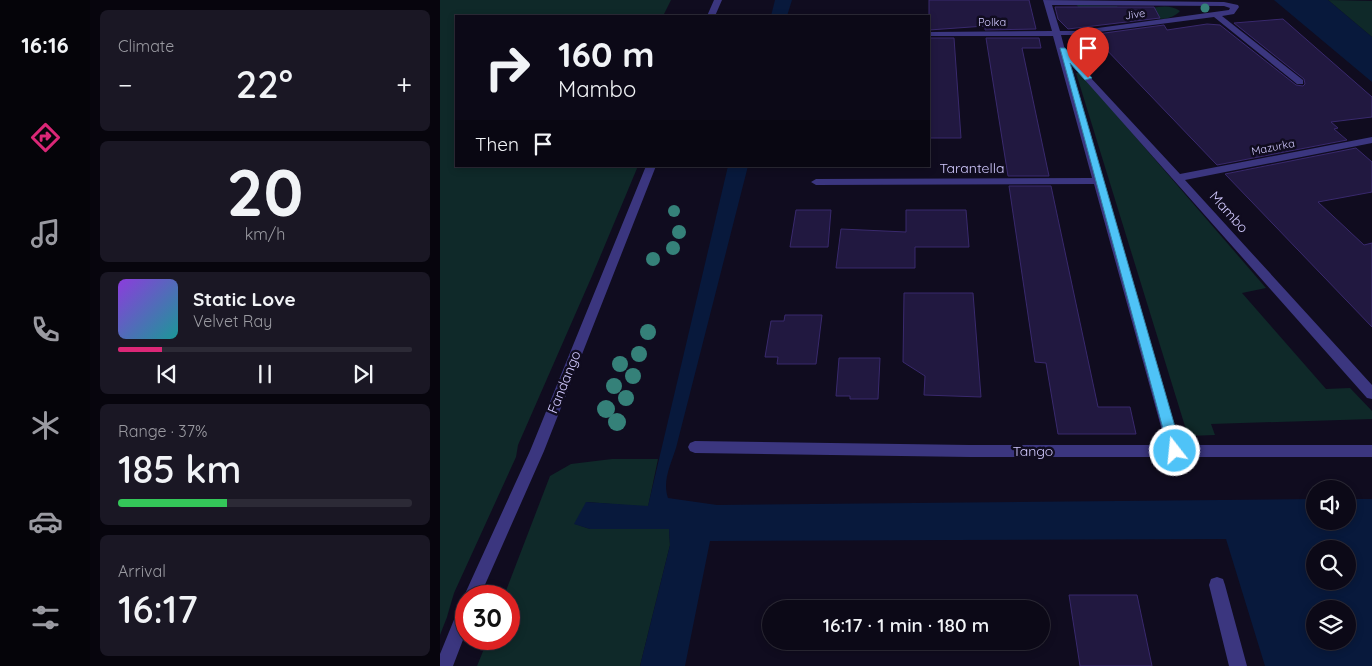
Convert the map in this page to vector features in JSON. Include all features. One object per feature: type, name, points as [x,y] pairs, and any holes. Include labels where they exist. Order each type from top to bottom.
[{"type":"street","points":[[711,15],[718,0]]},
{"type":"street","name":"Jive","points":[[1048,2],[1224,4],[1234,7],[1231,12],[1076,33],[1055,34]]},
{"type":"street","name":"Mambo","points":[[1048,2],[1055,34],[1063,50],[1098,182],[1175,451]]},
{"type":"street","points":[[1178,4],[1188,17]]},
{"type":"street","points":[[1215,14],[1300,82]]},
{"type":"street","name":"Polka","points":[[930,34],[1055,34]]},
{"type":"street","name":"Mambo","points":[[1063,50],[1372,394]]},
{"type":"street","name":"Mazurka","points":[[1178,178],[1372,140]]},
{"type":"street","name":"Fandango","points":[[477,585],[537,451],[651,167]]},
{"type":"street","name":"Tarantella","points":[[816,182],[1098,182]]},
{"type":"street","name":"Tango","points":[[695,447],[1372,451]]},
{"type":"street","points":[[1217,585],[1238,666]]},
{"type":"street","points":[[444,666],[455,638]]},
{"type":"green space","points":[[440,0],[671,0],[664,15],[455,15],[455,167],[638,167],[518,445],[516,457],[458,585],[455,585],[447,617],[440,635]]},
{"type":"green space","points":[[1328,0],[1372,1],[1372,37]]},
{"type":"green space","points":[[1077,5],[1117,6],[1119,9],[1137,10],[1168,7],[1180,11],[1164,19],[1154,17],[1087,26]]},
{"type":"green space","points":[[1076,73],[1083,76],[1266,288],[1242,293],[1326,389],[1350,388],[1372,411],[1372,419],[1211,424],[1215,435],[1188,436]]},
{"type":"green space","points":[[612,459],[658,459],[648,507],[587,502],[575,524],[590,529],[669,529],[670,545],[640,666],[477,666],[484,650],[520,650],[520,585],[508,585],[550,476],[571,464]]},
{"type":"water","points":[[775,0],[792,0],[787,15],[771,15]]},
{"type":"water","points":[[1274,0],[1328,0],[1372,37],[1372,82]]},
{"type":"water","points":[[728,167],[748,167],[668,473],[666,492],[668,498],[717,505],[1306,499],[1306,530],[1356,530],[1356,499],[1372,499],[1372,666],[1265,666],[1226,539],[710,541],[685,666],[640,666],[670,545],[669,529],[590,529],[574,524],[586,502],[648,506]]},
{"type":"building","points":[[929,0],[1029,0],[1036,29],[985,30],[985,26],[930,30]]},
{"type":"building","points":[[1055,7],[1154,7],[1160,18],[1068,29],[1058,19]]},
{"type":"building","points":[[1283,19],[1372,97],[1372,117],[1331,122],[1338,128],[1334,129],[1347,140],[1217,165],[1101,44],[1084,47],[1075,37],[1164,25],[1167,30],[1207,24],[1220,25],[1296,85],[1303,86],[1305,84],[1304,79],[1234,23]]},
{"type":"building","points":[[930,38],[954,38],[961,138],[930,138]]},
{"type":"building","points":[[986,38],[1039,38],[1041,48],[1022,48],[1049,176],[1008,176]]},
{"type":"building","points":[[1356,148],[1372,162],[1372,192],[1318,202],[1364,245],[1372,243],[1372,327],[1225,174]]},
{"type":"building","points":[[1009,186],[1051,186],[1098,407],[1130,407],[1136,434],[1058,434],[1046,363],[1035,362]]},
{"type":"building","points":[[796,210],[831,210],[828,247],[790,247]]},
{"type":"building","points":[[906,210],[966,210],[969,247],[915,247],[915,268],[836,268],[841,229],[906,232]]},
{"type":"building","points":[[904,293],[973,293],[981,397],[924,395],[925,376],[903,362]]},
{"type":"building","points":[[785,315],[822,315],[816,364],[777,364],[778,357],[765,357],[771,321],[784,321]]},
{"type":"building","points":[[839,358],[880,358],[878,399],[850,399],[850,396],[836,396]]},
{"type":"building","points":[[1069,595],[1137,595],[1152,666],[1080,666]]},
{"type":"route","points":[[1088,78],[1063,50],[1098,182],[1175,451]]}]
